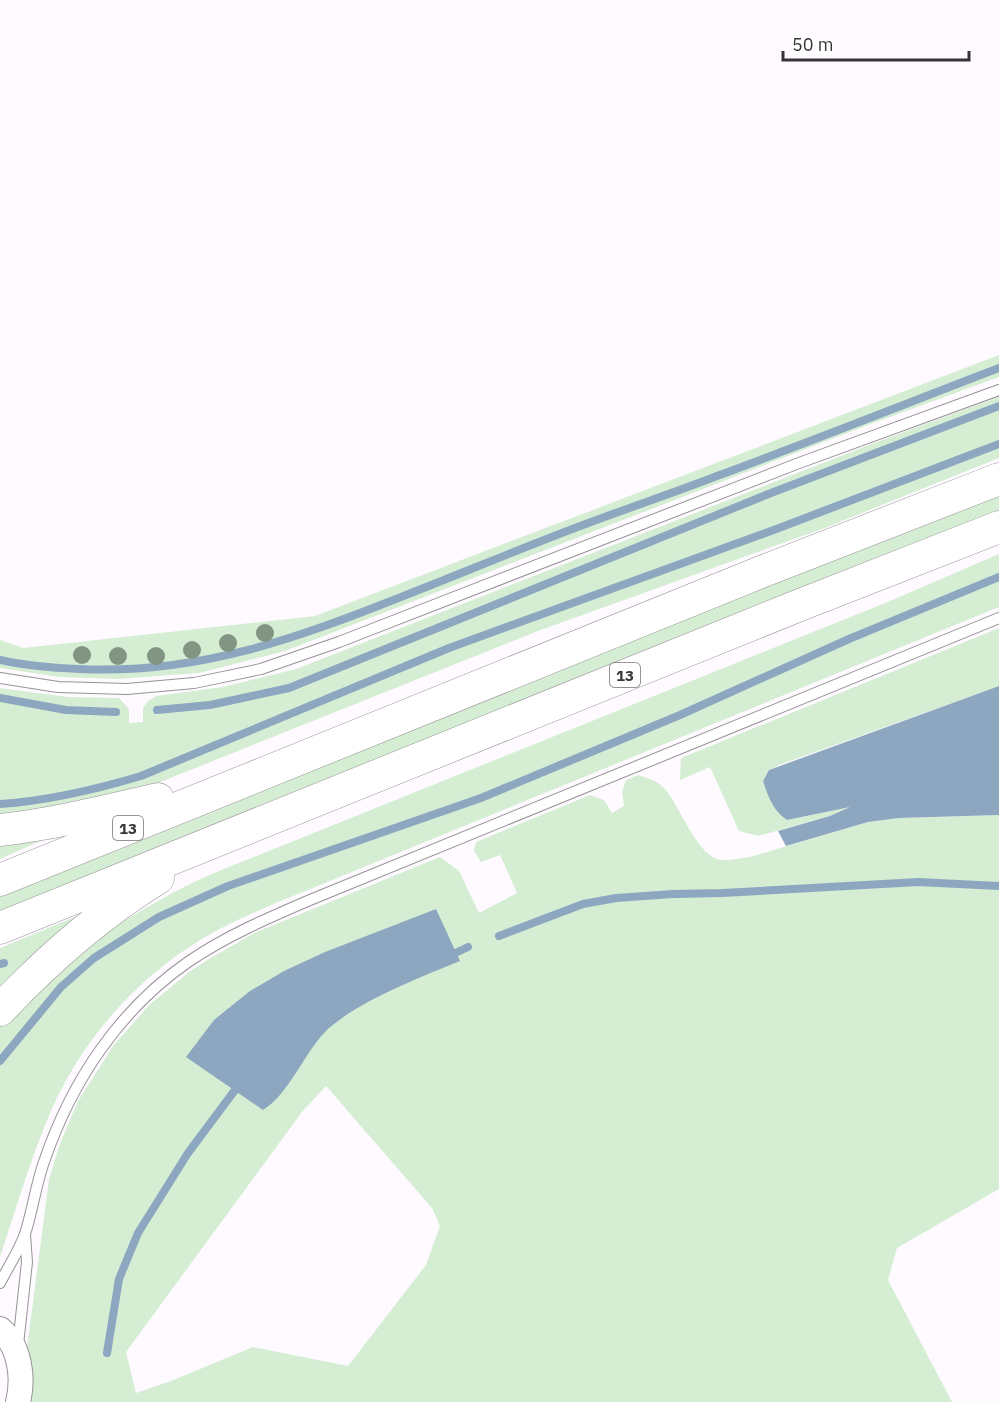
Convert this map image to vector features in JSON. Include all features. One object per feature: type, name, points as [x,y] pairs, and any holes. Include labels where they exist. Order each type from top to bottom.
[{"type":"main road","name":"13","points":[[0,880],[750,577],[999,479]]},
{"type":"main road","name":"13","points":[[0,928],[999,527]]},
{"type":"main road","points":[[0,830],[86,817],[255,777]]},
{"type":"main road","points":[[0,1010],[23,985],[108,912],[164,874],[252,826]]},
{"type":"street","points":[[0,1329],[11,1343],[21,1371],[21,1391],[18,1402]]},
{"type":"lane","points":[[0,678],[58,687],[126,689],[195,683],[261,669],[339,642],[799,463],[999,390]]},
{"type":"lane","points":[[0,1283],[24,1235],[44,1160],[63,1112],[81,1079],[103,1045],[129,1014],[158,986],[188,963],[232,936],[310,900],[999,618]]},
{"type":"lane","points":[[17,1357],[27,1262],[24,1235]]},
{"type":"green space","points":[[999,355],[999,377],[868,425],[285,651],[199,673],[118,679],[59,677],[0,668],[0,640],[23,648],[315,616]]},
{"type":"green space","points":[[999,397],[999,458],[822,529],[538,631],[148,787],[0,818],[0,688],[68,697],[119,698],[129,709],[129,723],[143,722],[143,708],[156,696],[223,687],[296,669],[874,443]]},
{"type":"green space","points":[[999,495],[999,511],[651,648],[0,912],[0,896],[708,609]]},
{"type":"green space","points":[[999,554],[999,607],[276,903],[220,929],[176,956],[152,975],[109,1018],[73,1068],[58,1095],[39,1140],[0,1257],[0,1022],[48,977],[100,937],[155,902],[214,873],[890,601]]},
{"type":"green space","points":[[999,628],[999,686],[779,765],[769,770],[763,781],[787,820],[853,806],[830,816],[758,836],[739,831],[710,767],[680,780],[681,758]]},
{"type":"green space","points":[[638,775],[660,785],[669,794],[701,846],[709,854],[721,860],[750,857],[868,822],[899,818],[999,815],[999,1189],[897,1248],[888,1280],[952,1402],[32,1402],[27,1348],[49,1179],[61,1141],[78,1101],[113,1046],[149,1005],[189,972],[254,933],[440,857],[459,871],[479,913],[517,893],[500,855],[481,862],[474,851],[476,842],[590,795],[604,800],[612,813],[624,806],[622,792],[626,780]],"holes":[[[326,1086],[432,1208],[440,1226],[426,1265],[348,1366],[253,1347],[136,1393],[126,1352],[302,1112]]]},
{"type":"green space","points":[[0,838],[47,838],[0,859]]},
{"type":"green space","points":[[82,914],[0,991],[0,948]]},
{"type":"water","points":[[999,686],[999,815],[899,818],[868,822],[786,846],[778,831],[830,816],[850,807],[787,820],[775,808],[765,787],[763,781],[769,770]]},
{"type":"water","points":[[436,909],[460,961],[392,990],[343,1017],[320,1037],[281,1094],[263,1110],[186,1057],[214,1020],[250,991],[284,971],[325,952]]},
{"type":"waterway","points":[[0,660],[79,669],[165,666],[206,660],[286,639],[366,611],[561,533],[753,463],[999,368]]},
{"type":"waterway","points":[[157,710],[210,705],[289,688],[771,493],[999,406]]},
{"type":"waterway","points":[[0,804],[71,794],[141,776],[449,648],[779,528],[999,444]]},
{"type":"waterway","points":[[0,1061],[61,987],[94,958],[159,917],[228,886],[481,798],[680,715],[849,639],[999,577]]},
{"type":"waterway","points":[[0,698],[66,710],[116,712]]},
{"type":"waterway","points":[[499,936],[583,904],[616,898],[918,882],[999,886]]},
{"type":"waterway","points":[[449,956],[468,947]]},
{"type":"waterway","points":[[0,964],[4,963]]},
{"type":"waterway","points":[[107,1353],[119,1279],[138,1233],[188,1153],[241,1082]]}]
